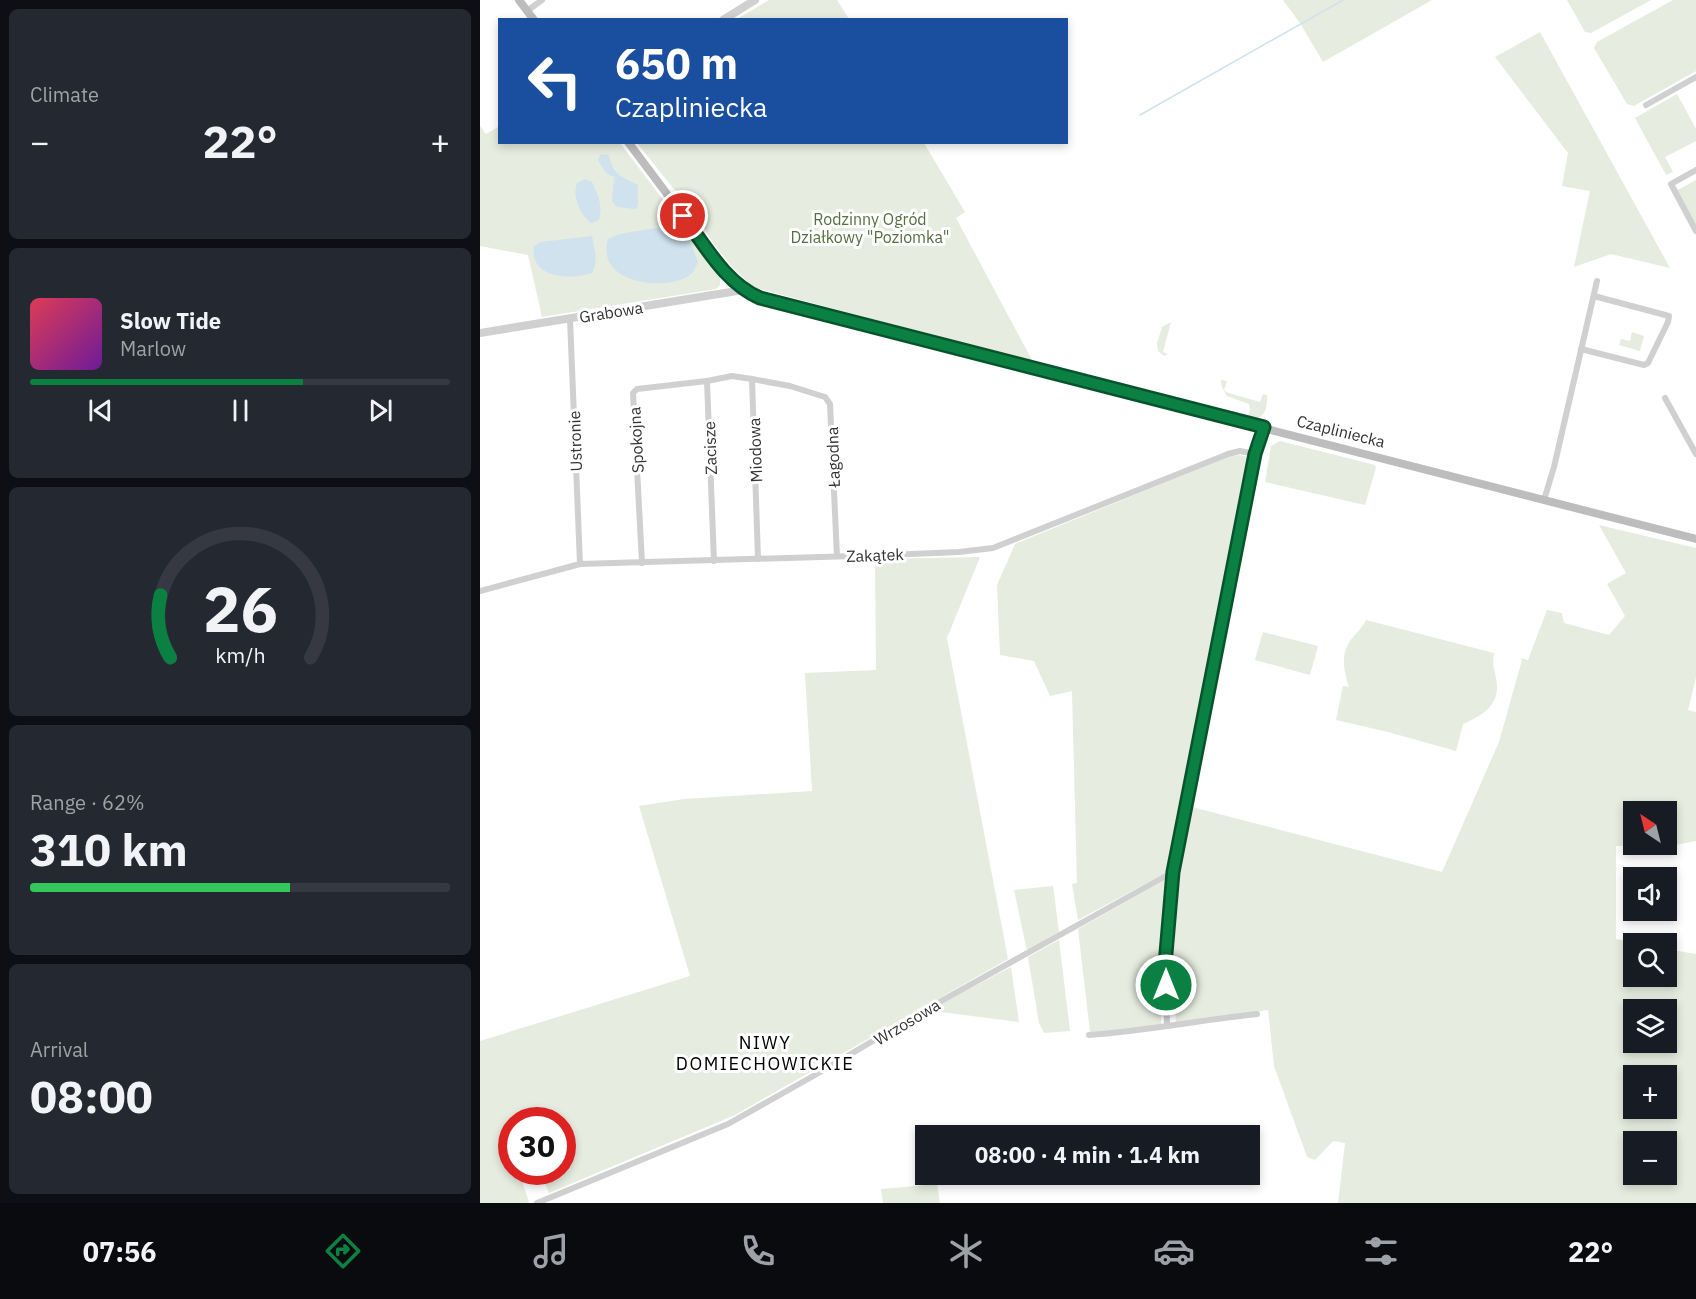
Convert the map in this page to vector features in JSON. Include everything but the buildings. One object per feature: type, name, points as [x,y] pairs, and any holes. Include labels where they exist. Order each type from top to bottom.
[{"type":"main road","points":[[519,0],[532,18]]},
{"type":"main road","name":"Czapliniecka","points":[[629,144],[726,273],[743,290],[760,298],[1696,539]]},
{"type":"street","points":[[527,11],[542,0]]},
{"type":"street","points":[[726,18],[755,0]]},
{"type":"street","points":[[1646,105],[1696,77]]},
{"type":"street","points":[[1696,171],[1671,184],[1696,231]]},
{"type":"street","points":[[1544,500],[1554,467],[1597,281]]},
{"type":"street","name":"Grabowa","points":[[480,333],[743,290]]},
{"type":"street","points":[[1581,349],[1644,365],[1648,363],[1670,316],[1594,296]]},
{"type":"street","name":"Ustronie","points":[[570,319],[580,564]]},
{"type":"street","points":[[707,381],[732,376],[752,379]]},
{"type":"street","name":"Łagodna","points":[[752,379],[790,386],[825,397],[831,404],[837,556]]},
{"type":"street","name":"Miodowa","points":[[752,379],[758,559]]},
{"type":"street","name":"Zacisze","points":[[707,381],[714,561]]},
{"type":"street","name":"Spokojna","points":[[642,563],[633,393],[637,389],[707,381]]},
{"type":"street","points":[[1665,398],[1696,454]]},
{"type":"street","points":[[1167,1025],[1165,965],[1173,872],[1255,454],[1264,427]]},
{"type":"street","name":"Zakątek","points":[[480,591],[580,564],[948,553],[993,548],[1228,454],[1240,451],[1255,454]]},
{"type":"street","name":"Wrzosowa","points":[[537,1203],[728,1124],[934,1005],[1173,872]]},
{"type":"street","points":[[1089,1035],[1257,1014]]},
{"type":"green space","points":[[769,0],[837,0],[848,18],[739,18]]},
{"type":"green space","points":[[1283,0],[1432,0],[1323,62],[1300,23]]},
{"type":"green space","points":[[1567,0],[1651,0],[1591,33],[1585,32]]},
{"type":"green space","points":[[1673,0],[1696,0],[1696,71],[1634,106],[1627,104],[1594,48],[1597,42]]},
{"type":"green space","points":[[1540,32],[1670,268],[1611,254],[1574,267],[1590,191],[1562,186],[1568,153],[1495,57]]},
{"type":"green space","points":[[1677,94],[1696,129],[1696,141],[1665,157],[1673,172],[1666,175],[1635,118]]},
{"type":"green space","points":[[480,126],[486,134],[498,127],[498,144],[621,144],[720,275],[720,285],[716,289],[542,317],[528,255],[480,246]]},
{"type":"green space","name":"Rodzinny Ogród Działkowy \"Poziomka\"","points":[[638,144],[925,144],[965,212],[956,218],[1033,362],[753,287],[731,266],[709,237],[700,219],[685,199],[673,188]]},
{"type":"green space","points":[[1696,180],[1696,226],[1676,191]]},
{"type":"green space","points":[[1171,322],[1163,352],[1168,354],[1164,356],[1158,351],[1157,343],[1162,327]]},
{"type":"green space","points":[[1632,332],[1644,336],[1640,351],[1619,345],[1621,339],[1630,341]]},
{"type":"green space","points":[[1221,380],[1227,381],[1224,390],[1222,386]]},
{"type":"green space","points":[[1224,390],[1260,402],[1263,394],[1267,395],[1264,413],[1258,418],[1248,418],[1249,404],[1227,396]]},
{"type":"green space","points":[[1280,441],[1375,465],[1365,505],[1265,482],[1271,446]]},
{"type":"green space","points":[[1240,455],[1252,458],[1171,870],[1078,920],[1072,884],[1077,883],[1072,691],[1050,696],[1034,661],[1000,655],[997,585],[1015,544],[1227,457]]},
{"type":"green space","points":[[1599,525],[1696,548],[1696,677],[1688,710],[1696,712],[1696,841],[1677,845],[1677,801],[1623,801],[1623,846],[1616,846],[1616,939],[1623,940],[1623,987],[1677,987],[1677,951],[1696,954],[1696,1203],[1338,1203],[1345,1143],[1333,1141],[1315,1160],[1307,1157],[1274,1066],[1268,1010],[1176,1024],[1173,964],[1179,876],[1192,807],[1442,872],[1499,742],[1522,660],[1520,658],[1528,660],[1547,610],[1562,613],[1564,623],[1609,635],[1625,616],[1607,584],[1626,573]]},
{"type":"green space","points":[[980,557],[947,638],[1008,959],[735,1115],[576,1182],[576,1107],[498,1107],[498,1185],[523,1185],[529,1202],[480,1203],[480,1041],[690,976],[639,806],[684,799],[812,791],[805,673],[876,670],[875,559]]},
{"type":"green space","points":[[1366,620],[1494,653],[1493,662],[1497,686],[1494,700],[1481,714],[1463,724],[1456,751],[1336,720],[1343,686],[1349,687],[1344,667],[1346,648]]},
{"type":"green space","points":[[1263,632],[1318,646],[1310,675],[1255,660]]},
{"type":"green space","points":[[1170,877],[1161,965],[1161,1024],[1128,1030],[1090,1032],[1078,929]]},
{"type":"green space","points":[[1053,886],[1059,932],[1027,951],[1014,890]]},
{"type":"green space","points":[[1059,940],[1070,1031],[1044,1033],[1039,1023],[1028,957]]},
{"type":"green space","points":[[1011,967],[1019,1022],[941,1012],[938,1005]]},
{"type":"green space","points":[[546,1185],[568,1185],[549,1193]]},
{"type":"green space","points":[[937,1185],[940,1203],[883,1203],[881,1189]]},
{"type":"water","points":[[601,154],[609,155],[615,171],[638,185],[638,206],[635,209],[617,207],[612,201],[614,177],[606,172],[598,160]]},
{"type":"water","points":[[585,179],[592,182],[600,205],[599,220],[591,223],[583,215],[576,199],[577,183]]},
{"type":"water","points":[[656,228],[679,232],[689,240],[698,263],[689,276],[675,281],[646,283],[620,273],[611,265],[607,253],[608,239],[625,233]]},
{"type":"water","points":[[592,236],[596,259],[592,273],[573,276],[553,274],[538,265],[534,257],[534,246],[541,242]]},
{"type":"waterway","points":[[1140,115],[1343,0]]},
{"type":"district","name":"NIWY DOMIECHOWICKIE","points":[[765,1053]]},
{"type":"route","points":[[683,216],[730,278],[743,290],[760,298],[1264,427],[1255,454],[1173,872],[1165,965],[1166,985]]}]
